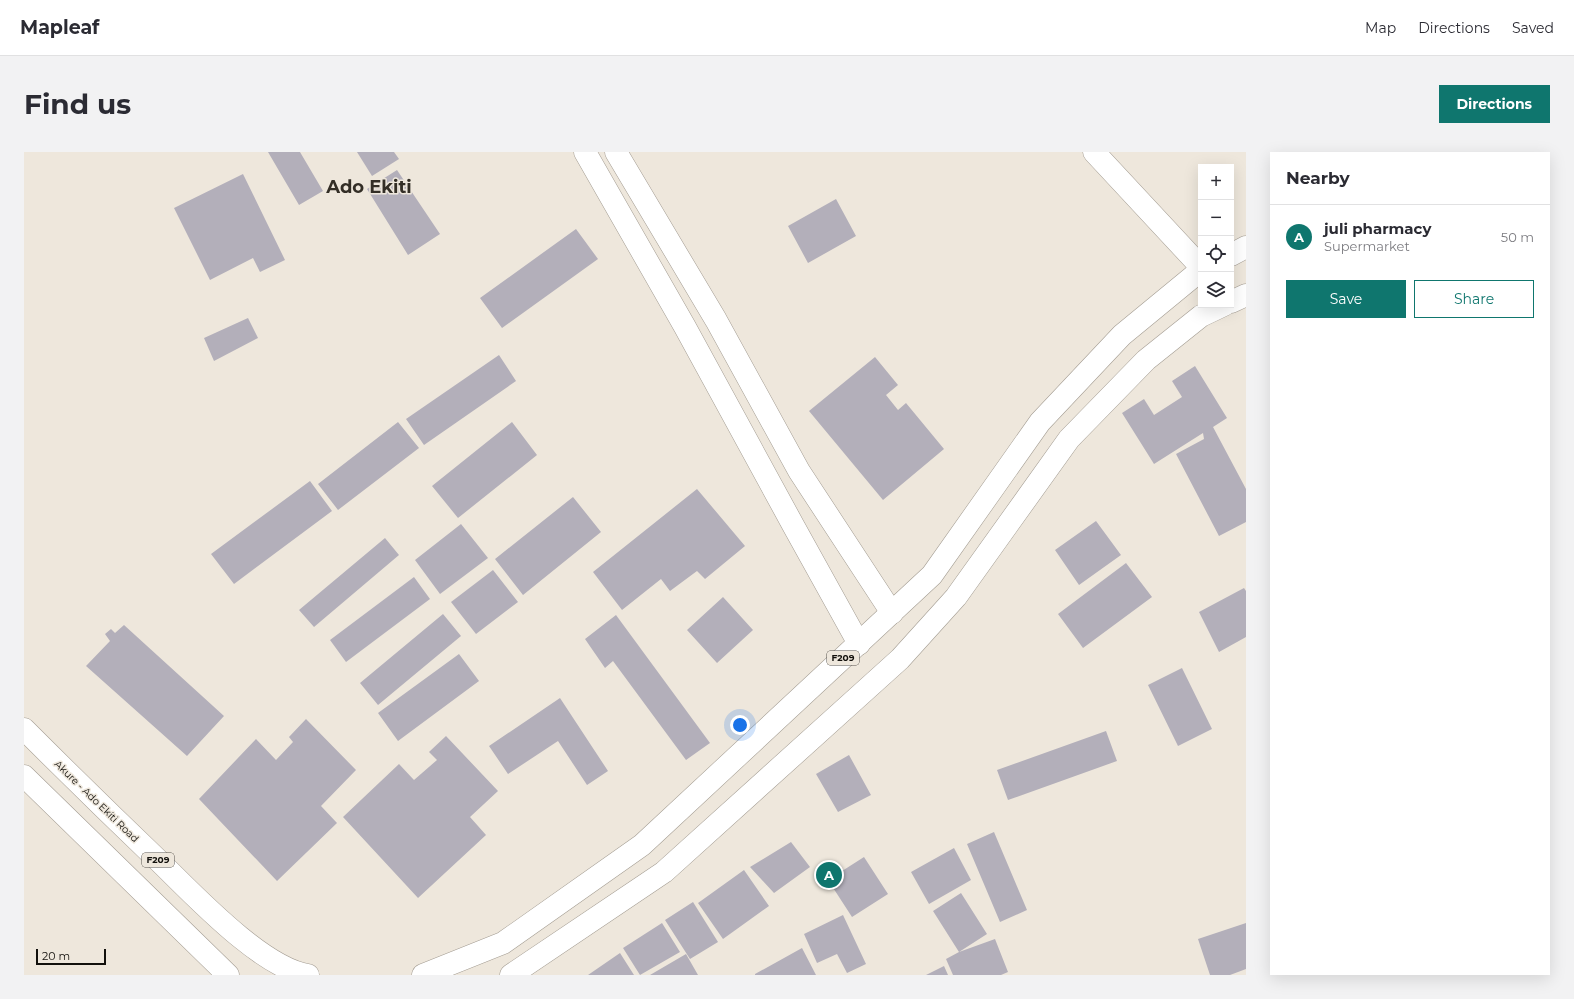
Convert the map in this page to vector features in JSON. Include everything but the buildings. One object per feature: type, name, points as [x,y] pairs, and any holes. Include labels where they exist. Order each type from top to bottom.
[{"type":"main road","points":[[585,152],[685,327],[859,644]]},
{"type":"main road","points":[[616,152],[716,320],[799,472],[892,613]]},
{"type":"main road","points":[[1094,152],[1198,264]]},
{"type":"main road","points":[[1234,253],[1246,247]]},
{"type":"main road","name":"F209","points":[[423,975],[503,943],[642,844],[932,576],[1040,422],[1122,335],[1199,272]]},
{"type":"main road","points":[[1234,300],[1246,294]]},
{"type":"main road","points":[[511,975],[664,872],[900,659],[956,597],[1069,439],[1146,360],[1201,316],[1218,308]]},
{"type":"main road","name":"Akure - Ado Ekiti Road","points":[[24,729],[102,807],[234,932],[272,961],[305,975]]},
{"type":"main road","points":[[24,776],[228,975]]},
{"type":"place","name":"juli pharmacy","points":[[829,875]]},
{"type":"district","name":"Ado Ekiti","points":[[369,187]]}]
